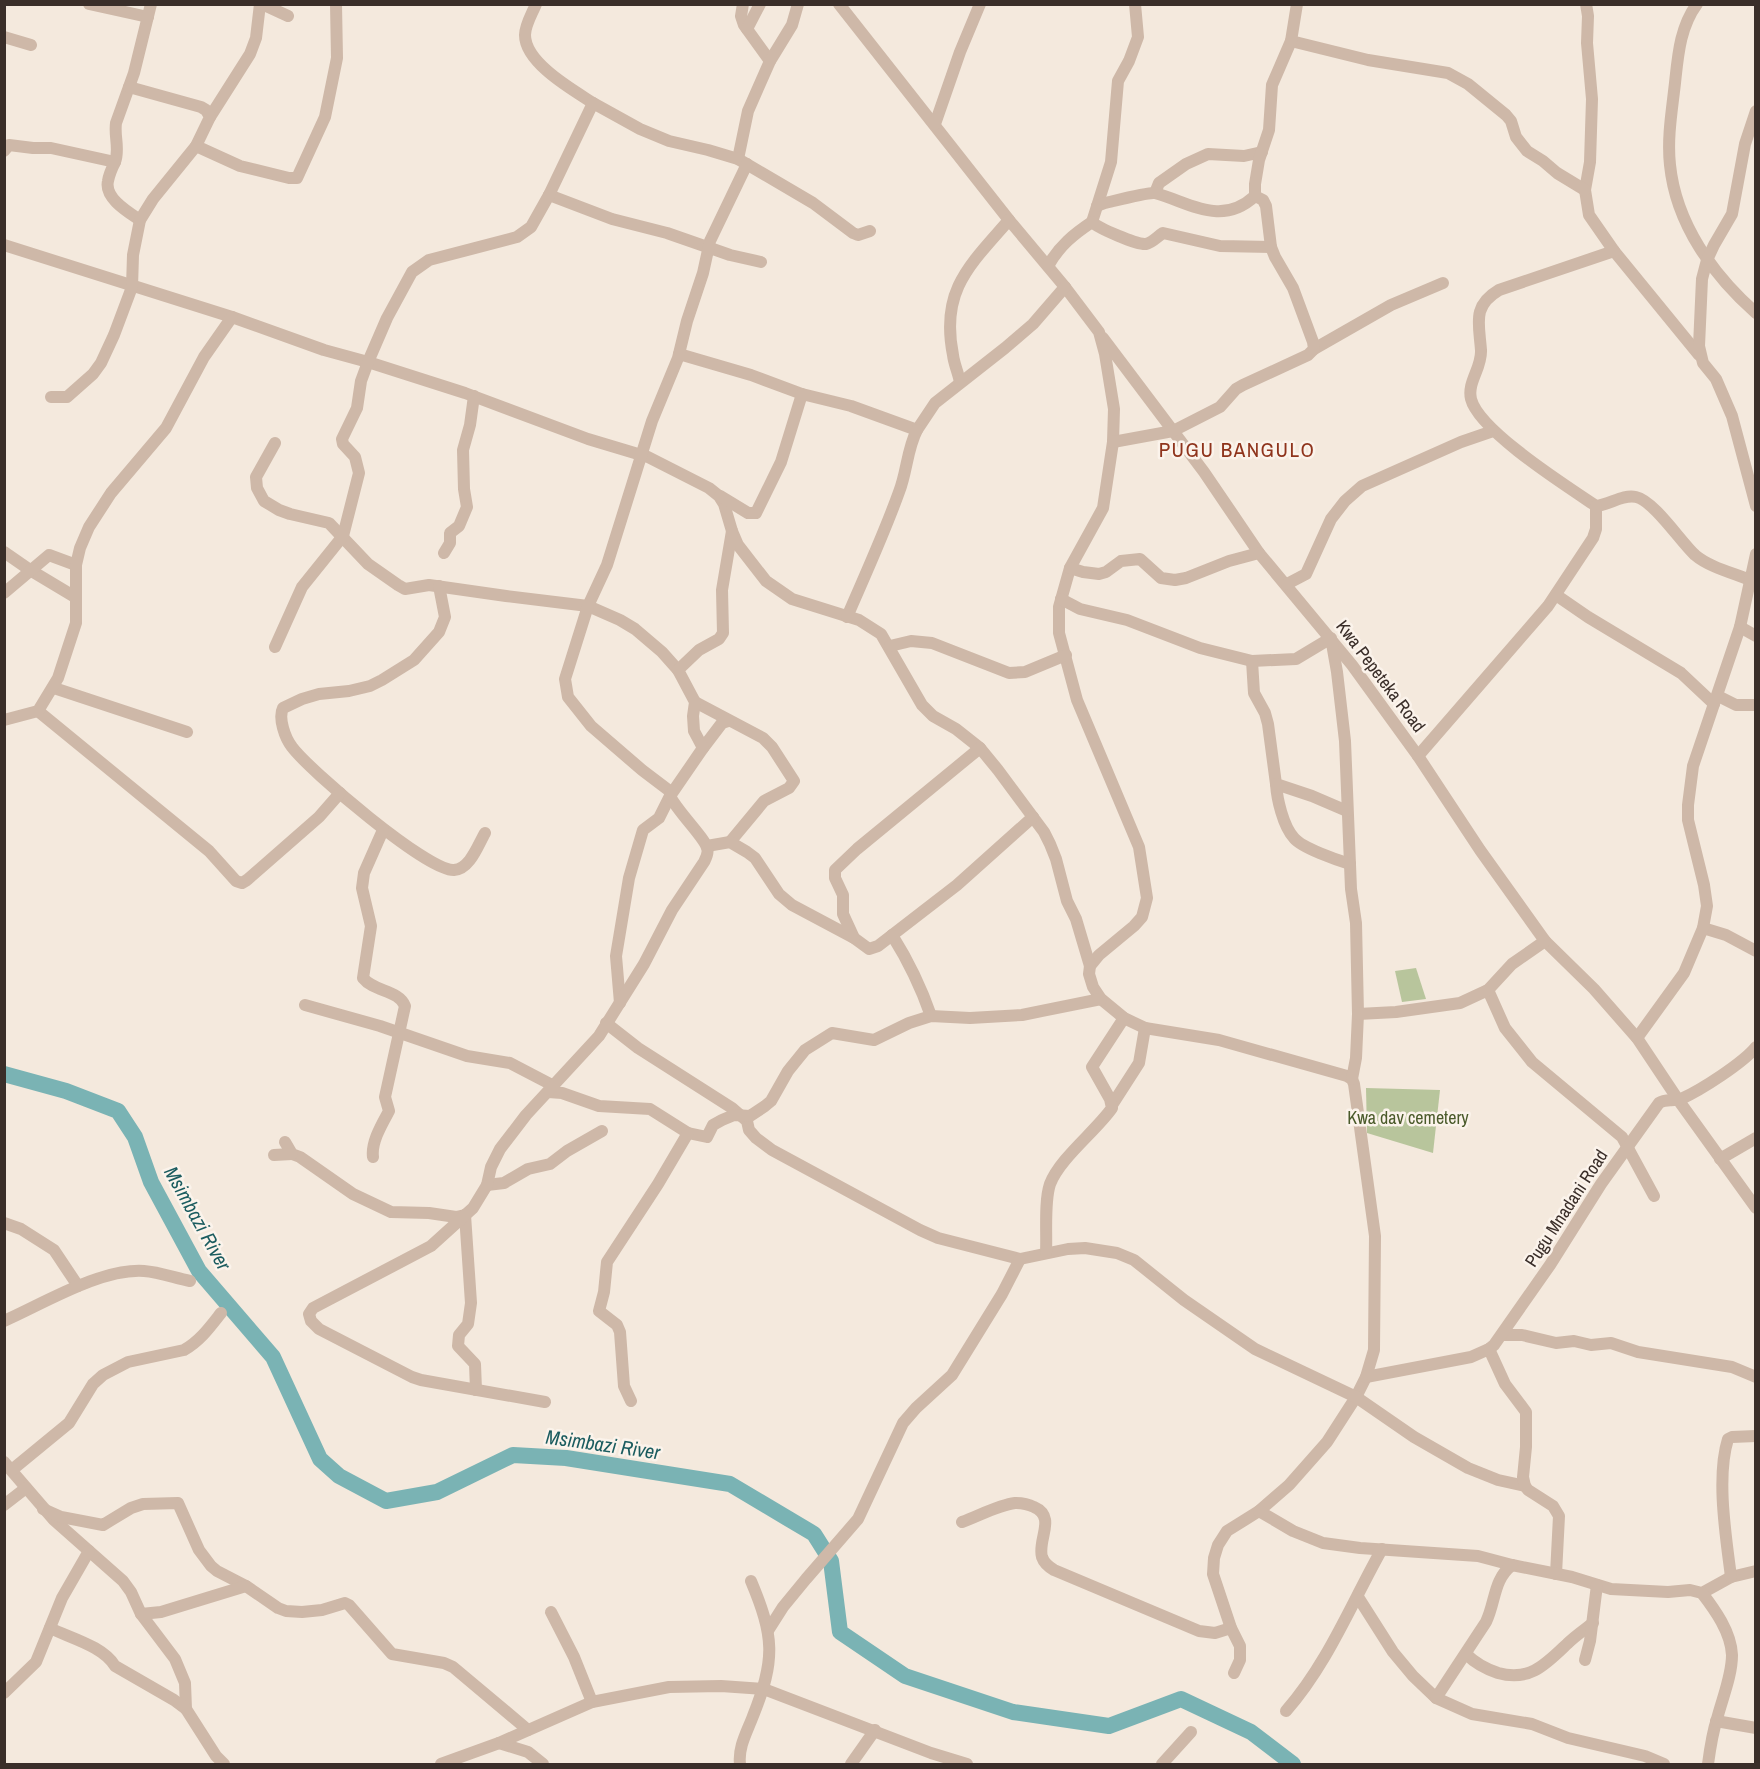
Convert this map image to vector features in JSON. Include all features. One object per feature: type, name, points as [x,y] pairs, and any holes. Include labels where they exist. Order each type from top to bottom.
[{"type":"street","points":[[89,4],[148,18]]},
{"type":"street","points":[[140,220],[118,204],[108,189],[107,183],[118,151],[115,138],[116,123],[129,87],[151,4]]},
{"type":"street","points":[[51,397],[67,397],[93,374],[114,335],[132,287],[133,255],[140,220],[153,199],[196,146],[210,117],[250,54],[256,38],[261,4],[288,16]]},
{"type":"street","points":[[196,146],[240,166],[289,178],[297,177],[325,117],[337,58],[336,4]]},
{"type":"street","points":[[536,4],[526,28],[525,37],[530,51],[544,68],[593,103],[640,129],[669,141],[708,150],[743,162],[813,203],[853,233],[858,235],[870,231]]},
{"type":"street","points":[[743,4],[742,19],[770,61]]},
{"type":"street","points":[[747,29],[760,4]]},
{"type":"street","points":[[545,1402],[412,1377],[319,1329],[309,1318],[313,1308],[431,1246],[472,1208],[487,1185],[491,1167],[500,1149],[526,1115],[599,1036],[644,964],[672,910],[708,854],[707,846],[679,812],[671,794],[591,726],[568,698],[565,679],[588,606],[607,565],[640,455],[679,354],[703,273],[707,249],[743,162],[748,111],[770,61],[792,25],[798,4]]},
{"type":"street","name":"Kwa Pepeteka Road","points":[[839,4],[1065,287],[1173,430],[1259,553],[1331,638],[1418,756],[1480,850],[1545,941],[1594,989],[1637,1038],[1755,1208]]},
{"type":"street","points":[[935,123],[980,4]]},
{"type":"street","points":[[1048,266],[1060,247],[1092,222],[1111,162],[1118,81],[1138,38],[1135,4]]},
{"type":"street","points":[[1255,196],[1254,184],[1269,130],[1272,85],[1291,41],[1297,4]]},
{"type":"street","points":[[1586,4],[1592,99],[1590,162],[1585,190],[1589,215],[1614,251],[1700,356],[1716,379],[1751,464],[1755,500]]},
{"type":"street","points":[[1697,4],[1685,23],[1678,54],[1670,120],[1670,162],[1676,198],[1707,261],[1734,294],[1755,313]]},
{"type":"street","points":[[4,37],[31,45]]},
{"type":"street","points":[[1291,41],[1368,60],[1448,73],[1468,84],[1506,115],[1514,127],[1516,137],[1527,151],[1585,190]]},
{"type":"street","points":[[129,87],[201,107],[207,110],[210,117]]},
{"type":"street","points":[[275,647],[302,587],[343,536],[358,473],[355,457],[342,444],[342,439],[357,408],[361,381],[368,362],[387,318],[412,272],[429,260],[517,237],[525,232],[536,221],[593,103]]},
{"type":"street","points":[[1700,356],[1702,279],[1713,245],[1732,214],[1747,135],[1755,111]]},
{"type":"street","points":[[4,152],[9,145],[51,148],[115,162]]},
{"type":"street","points":[[1155,193],[1160,183],[1186,164],[1208,154],[1244,156],[1262,152]]},
{"type":"street","points":[[1097,206],[1155,193],[1195,208],[1210,211],[1240,208],[1255,196]]},
{"type":"street","points":[[549,195],[612,219],[667,233],[707,249],[761,262]]},
{"type":"street","points":[[1255,196],[1263,200],[1266,206],[1271,247],[1299,302],[1314,342],[1314,349]]},
{"type":"street","points":[[960,382],[952,346],[950,312],[952,300],[974,261],[1010,220]]},
{"type":"street","points":[[1092,222],[1103,230],[1143,244],[1150,243],[1163,233],[1226,247],[1271,247]]},
{"type":"street","points":[[4,245],[232,317],[324,350],[474,396],[588,439],[658,461],[709,488],[748,513],[756,513],[781,462],[802,394]]},
{"type":"street","points":[[1596,506],[1545,472],[1493,430],[1474,406],[1471,398],[1472,384],[1482,358],[1478,317],[1485,301],[1499,290],[1614,251]]},
{"type":"street","points":[[1113,442],[1173,430],[1220,407],[1236,389],[1243,385],[1308,355],[1314,349],[1391,306],[1443,283]]},
{"type":"street","points":[[847,617],[872,562],[900,490],[912,439],[917,430],[935,403],[1032,324],[1065,287]]},
{"type":"street","points":[[4,720],[38,711],[54,688],[76,623],[76,565],[89,527],[111,494],[166,428],[204,357],[232,317]]},
{"type":"street","points":[[1090,966],[1099,955],[1124,936],[1142,916],[1147,903],[1139,847],[1077,700],[1059,633],[1059,607],[1070,568],[1103,508],[1113,442],[1114,409],[1099,332]]},
{"type":"street","points":[[679,354],[751,375],[802,394],[851,406],[917,430]]},
{"type":"street","points":[[444,553],[450,543],[450,533],[459,526],[467,507],[463,457],[474,396]]},
{"type":"street","points":[[1287,584],[1306,574],[1331,519],[1345,501],[1362,486],[1493,430]]},
{"type":"street","points":[[275,443],[256,477],[256,488],[260,495],[269,505],[279,510],[329,523],[368,564],[398,585],[405,589],[423,585],[439,586],[506,597],[588,606],[620,620],[648,639],[678,670],[695,702],[763,738],[794,781],[789,788],[764,801],[730,842],[707,846]]},
{"type":"street","points":[[719,496],[724,504],[732,531],[747,558],[766,581],[792,598],[869,625],[881,634],[922,705],[933,716],[956,729],[980,748],[1033,817],[1044,832],[1056,859],[1066,901],[1076,919],[1090,966],[1089,974],[1093,987],[1101,999],[1124,1018],[1145,1028],[1219,1040],[1352,1079]]},
{"type":"street","points":[[1596,506],[1626,496],[1642,499],[1650,504],[1702,560],[1750,580]]},
{"type":"street","points":[[1418,756],[1556,595],[1593,538],[1596,529],[1596,506]]},
{"type":"street","points":[[678,670],[699,650],[719,639],[723,633],[722,590],[732,531]]},
{"type":"street","points":[[4,552],[75,597]]},
{"type":"street","points":[[1070,568],[1083,573],[1099,574],[1106,572],[1121,561],[1140,559],[1161,578],[1175,580],[1186,578],[1206,568],[1259,553]]},
{"type":"street","points":[[1637,1038],[1684,973],[1703,928],[1707,906],[1688,819],[1688,805],[1695,756],[1740,627],[1755,554]]},
{"type":"street","points":[[4,593],[49,555],[76,565]]},
{"type":"street","points":[[439,586],[445,617],[439,632],[414,660],[370,686],[309,697],[290,704],[281,711],[286,737],[291,746],[383,830],[435,865],[454,870],[466,864],[485,834]]},
{"type":"street","points":[[1556,595],[1681,673],[1716,700],[1736,705],[1755,705]]},
{"type":"street","points":[[1061,599],[1080,609],[1127,620],[1200,648],[1252,662],[1296,659],[1331,638],[1338,672],[1343,716],[1350,864],[1356,923],[1358,1014],[1356,1058],[1352,1079],[1375,1236],[1374,1350],[1366,1377],[1356,1397],[1326,1442],[1289,1485],[1259,1511],[1227,1531],[1218,1545],[1213,1574],[1231,1628],[1240,1646],[1240,1660],[1234,1673]]},
{"type":"street","points":[[1740,627],[1755,636]]},
{"type":"street","points":[[890,646],[911,641],[932,644],[1009,673],[1024,672],[1066,655]]},
{"type":"street","points":[[1252,662],[1254,693],[1268,724],[1280,808],[1294,838],[1333,859],[1350,864]]},
{"type":"street","points":[[54,688],[187,732]]},
{"type":"street","points":[[695,702],[694,731],[703,748]]},
{"type":"street","points":[[38,711],[208,851],[229,875],[242,883],[319,817],[340,793]]},
{"type":"street","points":[[620,1003],[616,956],[629,878],[643,830],[659,818],[671,794],[703,748],[722,723],[728,721]]},
{"type":"street","points":[[854,938],[843,914],[843,895],[835,878],[835,870],[980,748]]},
{"type":"street","points":[[1276,784],[1318,798],[1347,812]]},
{"type":"street","points":[[730,842],[754,858],[785,899],[869,949],[878,946],[957,885],[1033,817]]},
{"type":"street","points":[[373,1157],[372,1151],[389,1111],[385,1097],[405,1003],[373,987],[363,978],[371,926],[362,888],[364,873],[383,830]]},
{"type":"street","points":[[1703,928],[1726,935],[1755,951]]},
{"type":"street","points":[[892,935],[913,970],[930,1016]]},
{"type":"street","points":[[1358,1014],[1396,1012],[1460,1003],[1488,990],[1512,964],[1545,941]]},
{"type":"street","points":[[1488,990],[1504,1028],[1532,1062],[1622,1137],[1654,1196]]},
{"type":"street","points":[[304,1005],[400,1032],[467,1056],[510,1063],[551,1089],[599,1106],[650,1109],[688,1133],[707,1137],[715,1124],[728,1117],[754,1114],[771,1101],[788,1071],[805,1050],[832,1034],[874,1040],[909,1023],[930,1016],[970,1018],[1012,1016],[1101,999]]},
{"type":"street","points":[[1112,1105],[1092,1067],[1124,1018]]},
{"type":"street","points":[[606,1023],[638,1048],[714,1095],[741,1116],[756,1138],[772,1150],[920,1230],[938,1238],[1020,1259],[1085,1248],[1126,1256],[1255,1349],[1356,1397],[1414,1437],[1468,1468],[1498,1480],[1525,1486]]},
{"type":"street","points":[[1046,1253],[1049,1186],[1052,1179],[1083,1139],[1110,1112],[1112,1105],[1139,1063],[1145,1028]]},
{"type":"street","name":"Pugu Mnadani Road","points":[[1366,1377],[1471,1357],[1489,1349],[1503,1335],[1601,1184],[1659,1103],[1665,1099],[1679,1101],[1744,1059],[1755,1047]]},
{"type":"street","points":[[487,1185],[504,1183],[528,1169],[550,1164],[567,1151],[602,1131]]},
{"type":"street","points":[[631,1401],[624,1386],[620,1332],[617,1325],[599,1311],[604,1292],[605,1267],[612,1252],[658,1184],[688,1133]]},
{"type":"street","points":[[1720,1159],[1755,1138]]},
{"type":"street","points":[[285,1142],[292,1154]]},
{"type":"street","points":[[274,1155],[292,1154],[300,1157],[353,1194],[391,1212],[429,1213],[456,1217],[465,1215]]},
{"type":"street","points":[[465,1215],[471,1303],[468,1324],[459,1335],[458,1346],[475,1364],[476,1390]]},
{"type":"street","points":[[4,1223],[21,1230],[54,1250],[78,1286]]},
{"type":"street","points":[[769,1629],[783,1607],[858,1520],[903,1423],[952,1375],[1002,1294],[1020,1259]]},
{"type":"street","points":[[4,1321],[78,1286],[126,1271],[146,1271],[190,1281]]},
{"type":"street","points":[[186,1708],[185,1683],[175,1659],[141,1614],[123,1581],[43,1509],[9,1466],[69,1423],[93,1384],[103,1375],[128,1362],[184,1350],[192,1346],[206,1333],[221,1313]]},
{"type":"street","points":[[1503,1335],[1522,1335],[1556,1343],[1574,1341],[1591,1345],[1611,1343],[1638,1352],[1732,1367],[1755,1377]]},
{"type":"street","points":[[1489,1349],[1504,1384],[1526,1412],[1523,1478],[1525,1486],[1554,1506],[1559,1516],[1556,1574]]},
{"type":"street","points":[[1731,1577],[1723,1511],[1725,1449],[1728,1439],[1732,1437],[1755,1436]]},
{"type":"street","points":[[4,1505],[26,1488]]},
{"type":"street","points":[[43,1509],[61,1517],[103,1525],[137,1506],[178,1503],[195,1542],[211,1566],[286,1611],[312,1611],[349,1605],[392,1654],[444,1663],[453,1667],[528,1730]]},
{"type":"street","points":[[962,1522],[1016,1503],[1032,1506],[1044,1516],[1046,1522],[1041,1554],[1048,1566],[1054,1570],[1199,1631],[1215,1633],[1231,1628]]},
{"type":"street","points":[[1259,1511],[1293,1531],[1323,1543],[1478,1556],[1626,1591],[1690,1590],[1702,1593],[1728,1635],[1732,1655],[1708,1764]]},
{"type":"street","points":[[1286,1711],[1309,1684],[1333,1645],[1382,1549]]},
{"type":"street","points":[[4,1693],[36,1662],[62,1598],[89,1551]]},
{"type":"street","points":[[1436,1698],[1492,1611],[1501,1575],[1512,1565]]},
{"type":"street","points":[[1702,1593],[1731,1577],[1755,1571]]},
{"type":"street","points":[[740,1764],[738,1753],[764,1689],[770,1652],[769,1629],[751,1581]]},
{"type":"street","points":[[1585,1660],[1593,1623],[1597,1585]]},
{"type":"street","points":[[141,1614],[161,1612],[246,1586]]},
{"type":"street","points":[[1358,1597],[1393,1652],[1436,1698],[1472,1714],[1532,1724],[1568,1738],[1645,1756],[1664,1764]]},
{"type":"street","points":[[551,1612],[574,1657],[592,1702]]},
{"type":"street","points":[[1466,1654],[1484,1667],[1496,1672],[1513,1676],[1525,1675],[1537,1670],[1593,1623]]},
{"type":"street","points":[[50,1628],[90,1646],[111,1660],[115,1666],[186,1708],[216,1756],[224,1764]]},
{"type":"street","points":[[441,1764],[499,1743],[592,1702],[669,1687],[721,1686],[764,1689],[947,1761],[967,1764]]},
{"type":"street","points":[[1716,1722],[1755,1728]]},
{"type":"street","points":[[851,1764],[875,1731]]},
{"type":"street","points":[[1161,1764],[1191,1732]]},
{"type":"street","points":[[499,1743],[528,1752],[543,1764]]},
{"type":"green space","points":[[1416,968],[1426,999],[1402,1002],[1395,971]]},
{"type":"green space","name":"Kwa dav cemetery","points":[[1366,1088],[1440,1090],[1433,1153],[1367,1133]]},
{"type":"waterway","name":"Msimbazi River","points":[[4,1074],[66,1091],[118,1111],[135,1137],[151,1182],[199,1271],[273,1357],[320,1459],[339,1476],[386,1501],[437,1492],[513,1455],[566,1458],[730,1484],[814,1534],[831,1561],[840,1632],[905,1676],[1013,1712],[1109,1726],[1181,1699],[1251,1732],[1293,1764]]},
{"type":"district","name":"PUGU BANGULO","points":[[1237,449]]}]
